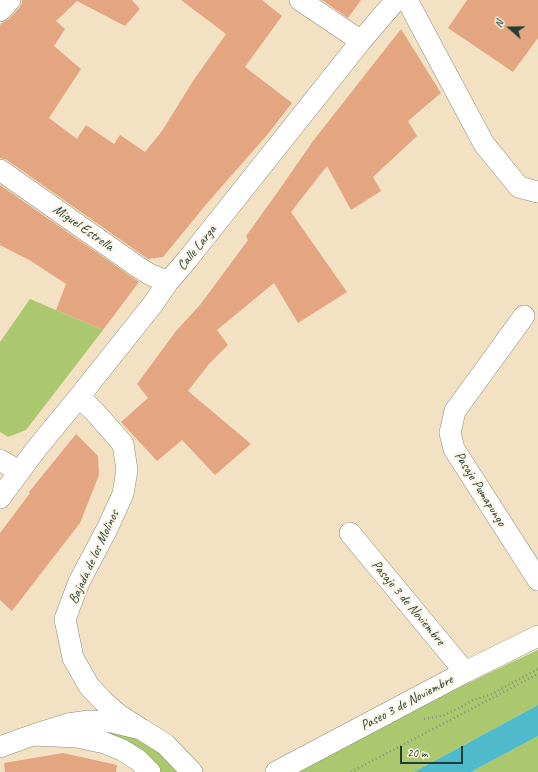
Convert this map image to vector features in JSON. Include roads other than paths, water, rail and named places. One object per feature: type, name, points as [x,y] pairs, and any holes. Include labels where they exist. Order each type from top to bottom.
[{"type":"street","points":[[0,11],[10,0]]},
{"type":"street","points":[[300,0],[361,41]]},
{"type":"street","name":"Calle Larga","points":[[0,498],[19,471],[153,304],[168,282],[188,260],[361,41],[396,0]]},
{"type":"street","points":[[407,0],[484,144],[519,187],[538,192]]},
{"type":"street","name":"Miguel Estrella","points":[[0,170],[138,267],[149,274],[168,282]]},
{"type":"street","name":"Pasaje Pumapungo","points":[[524,316],[455,411],[450,433],[454,449],[538,580]]},
{"type":"street","name":"Bajada de los Molinos","points":[[79,397],[94,411],[123,444],[127,470],[123,494],[108,529],[79,582],[66,619],[73,658],[89,686],[102,700],[119,715],[165,744],[192,772]]},
{"type":"street","points":[[0,460],[19,471]]},
{"type":"street","name":"Pasaje 3 de Noviembre","points":[[350,533],[465,672]]},
{"type":"street","name":"Paseo 3 de Noviembre","points":[[276,772],[465,672],[538,636]]},
{"type":"street","points":[[0,747],[33,734],[68,724],[89,721],[112,722],[141,729]]},
{"type":"street","points":[[33,734],[77,737],[105,743],[122,750],[138,760],[150,772]]},
{"type":"water","points":[[538,705],[538,736],[471,772],[414,772]]}]
